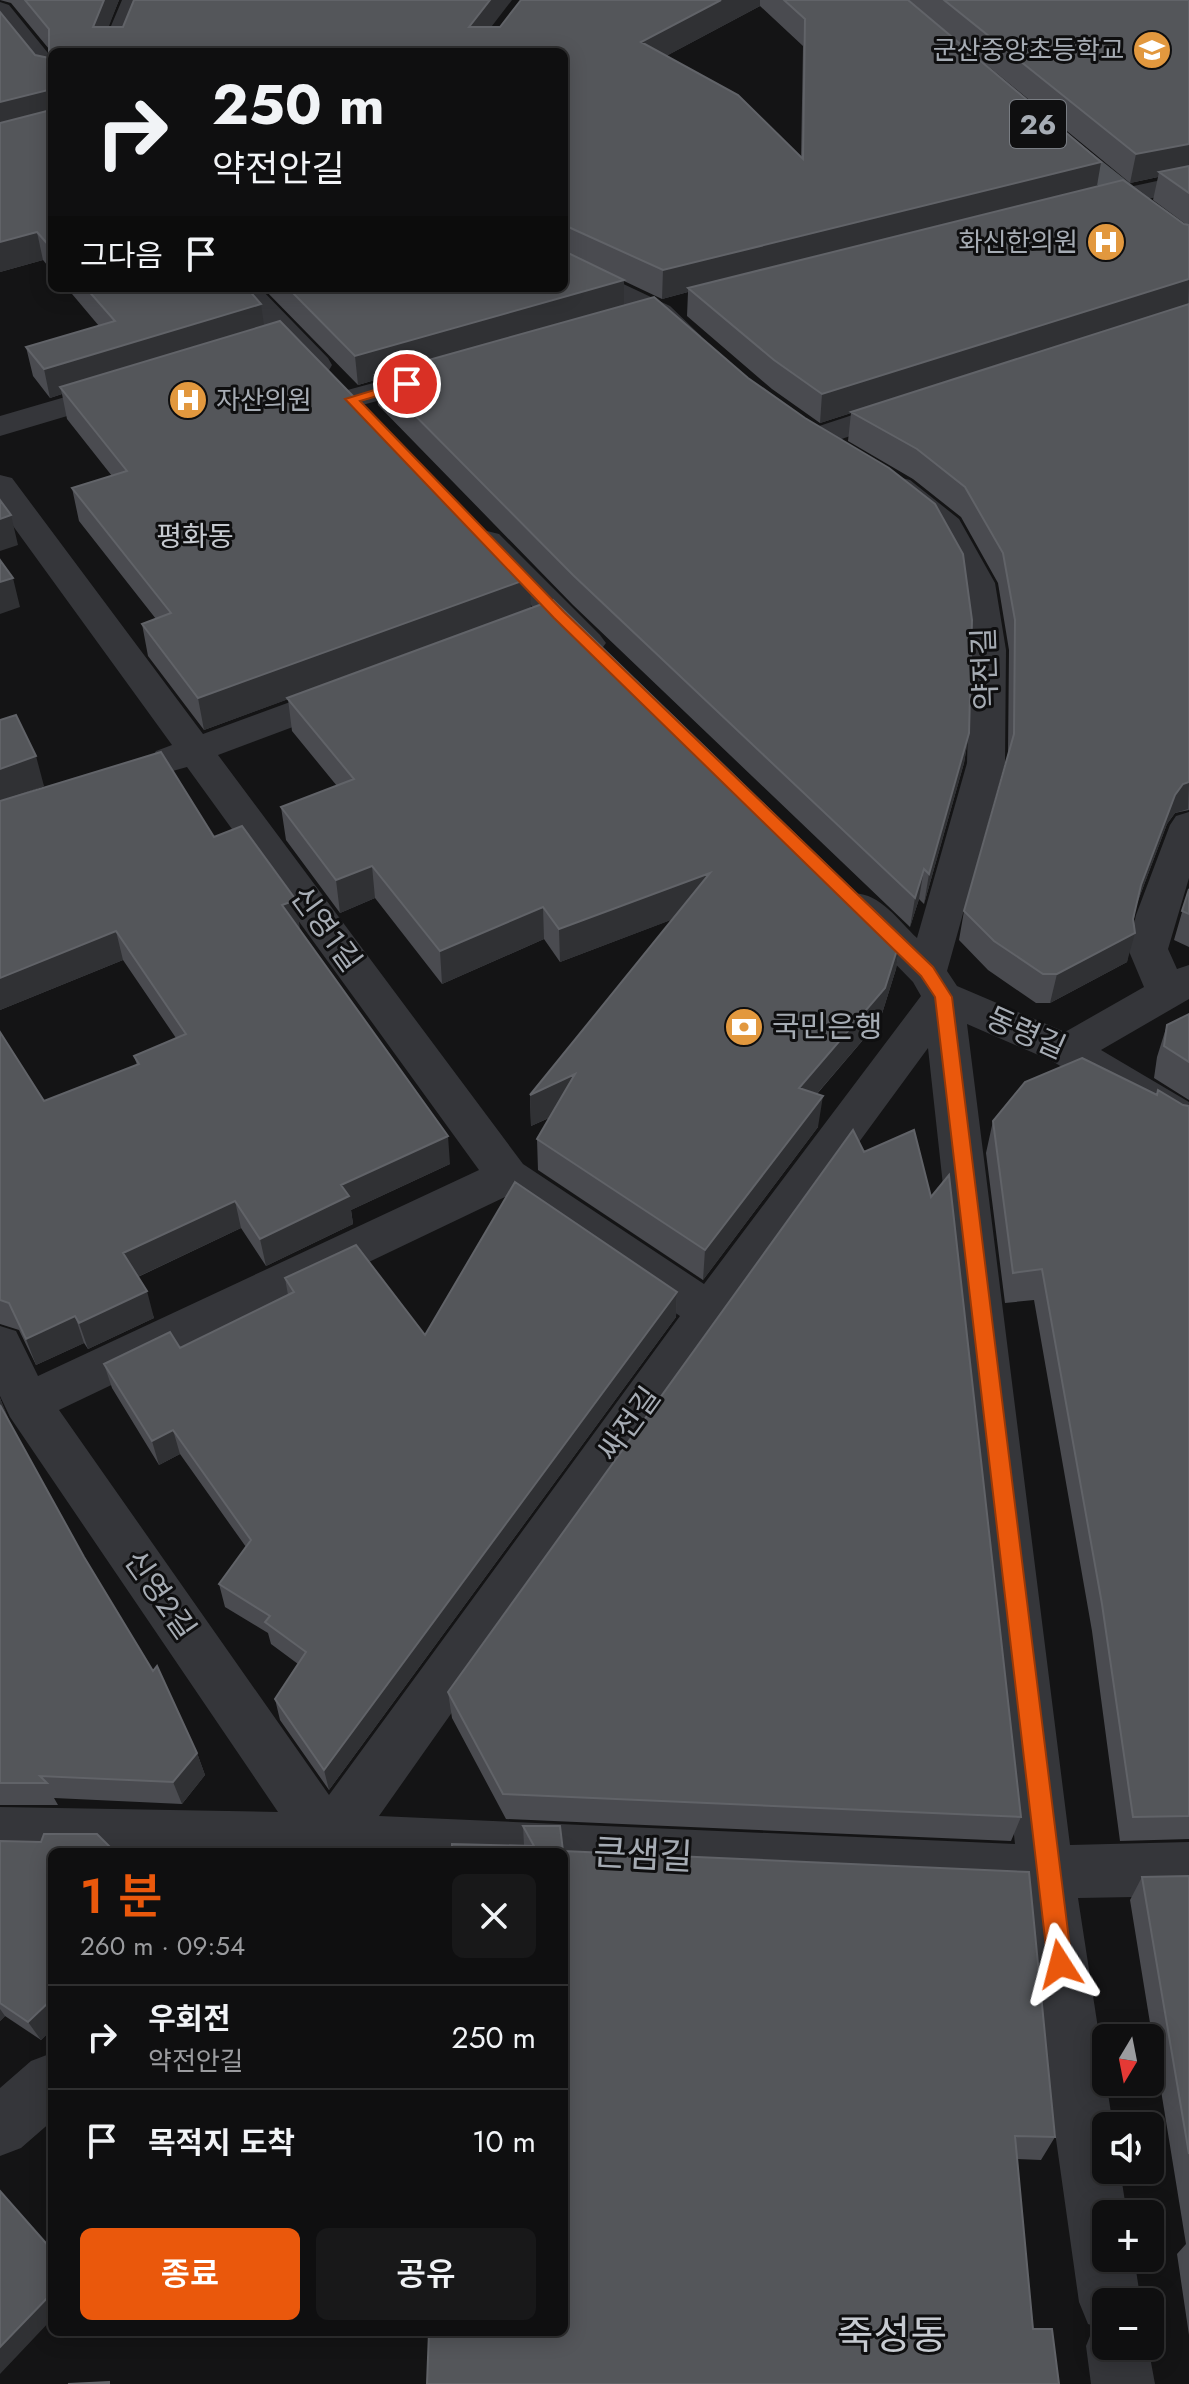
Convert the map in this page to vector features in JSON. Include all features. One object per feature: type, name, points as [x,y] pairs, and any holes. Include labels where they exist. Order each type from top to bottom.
[{"type":"main road","name":"26","points":[[1029,117],[1123,195],[1189,244]]},
{"type":"street","points":[[115,48],[134,0]]},
{"type":"street","points":[[0,10],[48,70]]},
{"type":"street","points":[[1061,210],[1189,182]]},
{"type":"street","points":[[568,267],[675,308],[715,360]]},
{"type":"street","points":[[245,292],[274,343],[351,399],[384,433]]},
{"type":"street","points":[[615,325],[675,308]]},
{"type":"street","points":[[351,399],[454,370]]},
{"type":"street","points":[[0,426],[152,380]]},
{"type":"street","name":"약전길","points":[[935,984],[986,763],[988,650],[978,583],[947,526],[860,464],[804,430],[941,395]]},
{"type":"street","name":"신영1길","points":[[0,485],[508,1176],[709,1312]]},
{"type":"street","points":[[460,513],[544,620],[615,669]]},
{"type":"street","points":[[134,772],[369,686]]},
{"type":"street","points":[[1067,1050],[1178,986],[1148,949],[1156,915],[1189,825]]},
{"type":"street","points":[[827,874],[935,984],[1046,1872],[1108,2288]]},
{"type":"street","name":"동령길","points":[[935,984],[1067,1050],[1189,1122]]},
{"type":"street","name":"싸전길","points":[[322,1846],[709,1312],[935,984]]},
{"type":"street","points":[[27,1403],[508,1176]]},
{"type":"street","name":"신영2길","points":[[0,1345],[27,1403],[322,1846]]},
{"type":"street","name":"큰샘길","points":[[0,1833],[378,1848]]},
{"type":"street","name":"큰샘길","points":[[568,1855],[1046,1872],[1189,1869]]},
{"type":"street","points":[[0,2127],[48,2085]]},
{"type":"street","points":[[1119,2360],[1123,2384]]},
{"type":"building","points":[[25,0],[104,0],[93,27],[123,27],[134,0],[490,0],[469,27],[500,27],[521,0],[721,0],[641,42],[738,95],[803,159],[805,19],[784,0],[908,0],[1101,162],[663,270],[568,227],[568,48],[49,48],[49,29]]},
{"type":"building","points":[[944,0],[1189,0],[1189,144],[1136,154]]},
{"type":"building","points":[[0,12],[35,55],[48,58],[48,90],[0,102]]},
{"type":"building","points":[[48,90],[48,244],[37,232],[0,242],[0,123],[47,111]]},
{"type":"building","points":[[1189,166],[1189,193],[1159,172]]},
{"type":"building","points":[[1123,180],[1189,225],[1189,279],[822,394],[774,360],[688,288]]},
{"type":"building","points":[[568,253],[624,280],[355,356],[292,292],[568,292]]},
{"type":"building","points":[[90,292],[250,292],[261,304],[44,369],[26,347],[115,321]]},
{"type":"building","points":[[654,297],[748,378],[805,418],[889,468],[935,504],[963,554],[972,620],[969,733],[929,874],[924,869],[915,898],[573,575],[375,375]]},
{"type":"building","points":[[1189,304],[1189,782],[1183,784],[1175,795],[1141,885],[1133,919],[1135,933],[1057,974],[1043,974],[994,941],[964,911],[1014,734],[1015,620],[1003,553],[965,487],[917,449],[851,412]]},
{"type":"building","points":[[280,321],[530,578],[198,698],[142,624],[171,613],[72,488],[127,471],[60,387]]},
{"type":"building","points":[[0,500],[11,515],[0,519]]},
{"type":"building","points":[[0,560],[13,578],[0,582]]},
{"type":"building","points":[[553,600],[901,937],[885,988],[799,1088],[823,1096],[705,1250],[537,1139],[575,1074],[530,1095],[710,873],[559,929],[543,907],[440,951],[372,866],[336,880],[281,807],[354,779],[287,698]]},
{"type":"building","points":[[16,715],[36,756],[0,769],[0,720]]},
{"type":"building","points":[[161,752],[214,837],[242,826],[296,900],[282,905],[448,1136],[341,1185],[349,1196],[260,1239],[235,1201],[123,1253],[147,1291],[79,1323],[75,1316],[26,1339],[9,1303],[0,1300],[0,1032],[44,1101],[139,1064],[134,1056],[186,1034],[116,931],[0,978],[0,801]]},
{"type":"building","points":[[1189,889],[1189,914],[1182,911]]},
{"type":"building","points":[[1189,1014],[1189,1062],[1164,1046],[1167,1025]]},
{"type":"building","points":[[1082,1058],[1157,1095],[1158,1090],[1189,1106],[1189,1816],[1133,1817],[1102,1604],[1042,1269],[1013,1273],[993,1121],[1025,1082]]},
{"type":"building","points":[[853,1130],[864,1152],[914,1130],[931,1197],[949,1175],[1021,1817],[503,1794],[448,1692]]},
{"type":"building","points":[[515,1182],[677,1292],[324,1770],[275,1699],[306,1652],[265,1622],[270,1616],[219,1584],[251,1540],[173,1430],[152,1441],[104,1364],[170,1332],[180,1348],[294,1292],[285,1278],[356,1245],[425,1335]]},
{"type":"building","points":[[0,1405],[84,1557],[153,1671],[157,1666],[197,1753],[173,1782],[40,1776],[47,1783],[0,1783]]},
{"type":"building","points":[[523,1826],[560,1826],[563,1848],[452,1848],[452,1844],[534,1846]]},
{"type":"building","points":[[44,1834],[97,1834],[111,1848],[48,1848],[48,2003],[28,2022],[0,2003],[0,1841],[41,1842]]},
{"type":"building","points":[[568,1851],[1029,1872],[1055,2137],[1015,2136],[1033,2329],[1052,2329],[1059,2384],[427,2384],[429,2336],[568,2336]]},
{"type":"building","points":[[1189,1876],[1189,2154],[1142,1877]]},
{"type":"building","points":[[0,2191],[48,2245],[48,2297],[0,2347]]},
{"type":"building","points":[[109,2382],[109,2384],[68,2384]]},
{"type":"place","name":"군산중앙초등학교","points":[[1152,50]]},
{"type":"place","name":"화신한의원","points":[[1106,242]]},
{"type":"place","name":"자산의원","points":[[188,400]]},
{"type":"place","name":"국민은행","points":[[744,1027]]},
{"type":"district","name":"평화동","points":[[195,536]]},
{"type":"district","name":"죽성동","points":[[892,2335]]},
{"type":"route","points":[[407,384],[351,399],[559,615],[927,972],[943,997],[1046,1872],[1060,1964]]}]
